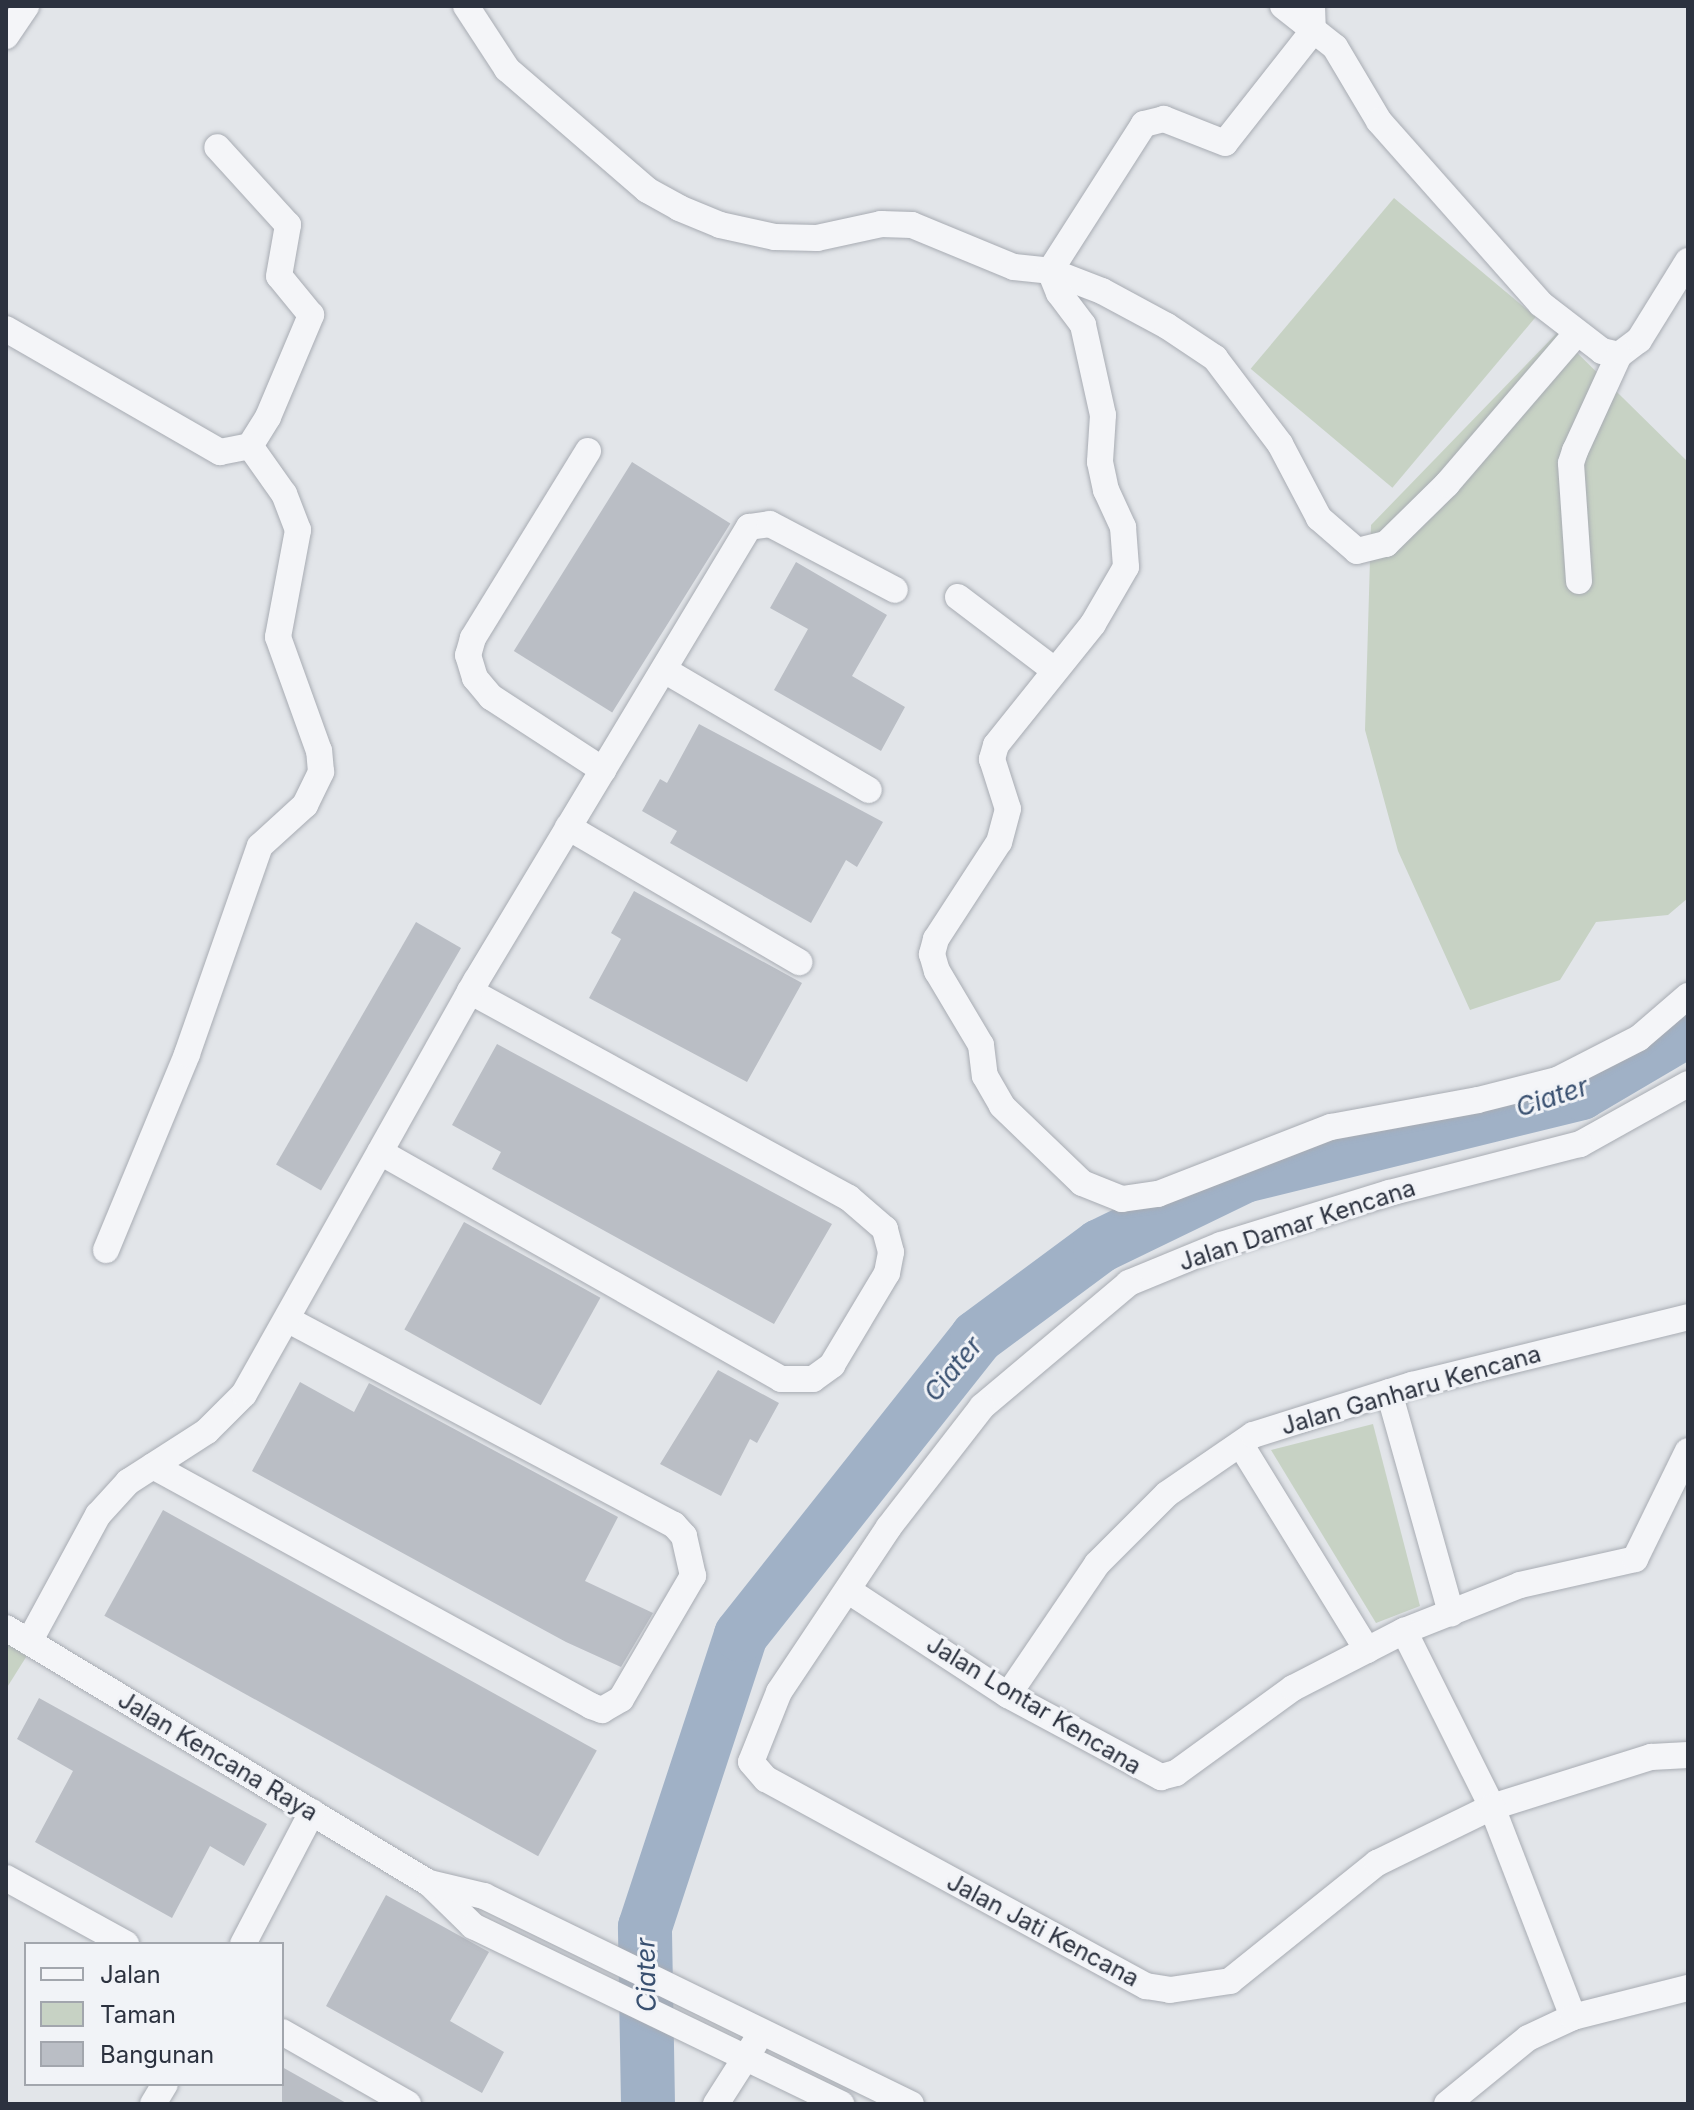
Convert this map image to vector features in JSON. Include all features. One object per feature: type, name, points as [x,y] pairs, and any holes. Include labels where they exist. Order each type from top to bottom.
[{"type":"street","points":[[6,36],[26,6]]},
{"type":"street","points":[[466,6],[507,69],[647,190],[679,208],[720,225],[775,237],[817,238],[881,224],[912,225],[1014,267],[1050,271],[1102,291],[1215,358],[1280,444],[1319,518],[1357,551],[1386,544],[1447,484],[1576,334]]},
{"type":"street","points":[[1283,6],[1312,18],[1335,47],[1379,121],[1541,304],[1576,334],[1619,355]]},
{"type":"street","points":[[1050,271],[1144,124],[1164,119],[1225,143],[1312,18]]},
{"type":"street","points":[[6,329],[220,452],[250,446],[268,417],[311,315],[279,276],[288,225],[217,147]]},
{"type":"street","points":[[1579,581],[1571,463],[1619,355],[1639,340],[1688,261]]},
{"type":"street","points":[[1050,271],[1059,293],[1083,325],[1103,415],[1100,462],[1128,550],[1119,586],[996,745],[992,759],[1008,809],[999,842],[946,919],[932,954],[937,971],[981,1045],[985,1076],[1002,1106],[1082,1183],[1122,1199],[1158,1194],[1331,1127],[1478,1100],[1557,1080],[1639,1038],[1688,996]]},
{"type":"street","points":[[106,1250],[187,1054],[260,846],[305,805],[321,772],[319,751],[278,637],[298,530],[284,494],[250,446]]},
{"type":"street","points":[[588,451],[473,638],[468,655],[475,678],[491,697],[603,770]]},
{"type":"street","points":[[29,1642],[98,1515],[128,1482],[207,1431],[244,1394],[470,991],[666,671],[749,527],[760,522],[895,590]]},
{"type":"street","points":[[958,597],[1053,669]]},
{"type":"street","points":[[666,671],[869,790]]},
{"type":"street","points":[[568,827],[799,962]]},
{"type":"street","points":[[380,1152],[781,1379],[813,1379],[832,1365],[887,1273],[891,1252],[885,1229],[849,1198],[470,991]]},
{"type":"street","name":"Jalan Damar Kencana","points":[[751,1762],[779,1692],[889,1527],[982,1407],[1129,1283],[1221,1245],[1305,1219],[1580,1144],[1687,1088]]},
{"type":"street","name":"Jalan Ganharu Kencana","points":[[1008,1695],[1097,1564],[1167,1494],[1253,1435],[1389,1392],[1688,1317]]},
{"type":"street","points":[[153,1466],[591,1706],[602,1710],[621,1699],[693,1576],[684,1536],[674,1525],[287,1319]]},
{"type":"street","points":[[1389,1392],[1451,1613]]},
{"type":"street","points":[[1241,1445],[1367,1650]]},
{"type":"street","name":"Jalan Lontar Kencana","points":[[849,1591],[1008,1695],[1161,1777],[1176,1773],[1293,1688],[1404,1631],[1520,1585],[1635,1559],[1688,1451]]},
{"type":"street","name":"Jalan Kencana Raya","points":[[6,1628],[429,1883],[473,1926],[841,2104]]},
{"type":"street","points":[[1404,1631],[1492,1807],[1573,2017]]},
{"type":"street","name":"Jalan Jati Kencana","points":[[751,1762],[766,1779],[1146,1986],[1170,1990],[1230,1981],[1377,1863],[1492,1807],[1651,1757],[1688,1755]]},
{"type":"street","points":[[244,1942],[312,1812]]},
{"type":"street","points":[[6,1878],[122,1942]]},
{"type":"street","name":"Jalan Kencana Raya","points":[[429,1883],[484,1896],[911,2104]]},
{"type":"street","points":[[1447,2104],[1528,2038],[1573,2017],[1688,1988]]},
{"type":"street","points":[[716,2104],[748,2059],[760,2030]]},
{"type":"street","points":[[284,2033],[408,2104]]},
{"type":"street","points":[[153,2104],[164,2086]]},
{"type":"green space","points":[[1394,198],[1536,317],[1392,488],[1251,369]]},
{"type":"green space","points":[[1557,333],[1688,462],[1688,898],[1668,915],[1596,922],[1560,980],[1470,1010],[1398,851],[1365,730],[1371,525]]},
{"type":"green space","points":[[1373,1424],[1420,1606],[1376,1623],[1271,1450]]},
{"type":"green space","points":[[6,1642],[28,1654],[6,1689]]},
{"type":"building","points":[[632,462],[730,523],[612,713],[514,651]]},
{"type":"building","points":[[796,562],[887,615],[852,676],[905,707],[881,751],[774,690],[808,629],[770,608]]},
{"type":"building","points":[[699,724],[883,822],[857,867],[846,860],[811,923],[670,843],[677,831],[642,811],[660,779],[667,783]]},
{"type":"building","points":[[634,891],[802,983],[747,1082],[589,998],[621,939],[611,933]]},
{"type":"building","points":[[416,922],[461,948],[321,1190],[276,1164]]},
{"type":"building","points":[[497,1044],[832,1224],[774,1324],[492,1169],[501,1152],[452,1125]]},
{"type":"building","points":[[464,1222],[600,1298],[541,1405],[404,1330]]},
{"type":"building","points":[[718,1370],[779,1403],[757,1443],[750,1439],[721,1496],[660,1464]]},
{"type":"building","points":[[300,1382],[354,1412],[369,1383],[618,1517],[585,1581],[653,1613],[621,1667],[566,1642],[252,1471]]},
{"type":"building","points":[[163,1510],[597,1750],[538,1856],[104,1616]]},
{"type":"building","points":[[39,1698],[267,1824],[244,1866],[210,1846],[172,1918],[35,1842],[73,1771],[17,1739]]},
{"type":"building","points":[[386,1895],[489,1952],[450,2021],[504,2052],[482,2093],[326,2006]]},
{"type":"building","points":[[284,2068],[348,2104],[282,2104]]},
{"type":"waterway","name":"Ciater","points":[[648,2104],[645,1927],[741,1635],[977,1337],[1100,1246],[1244,1176],[1581,1093],[1688,1030]]}]
